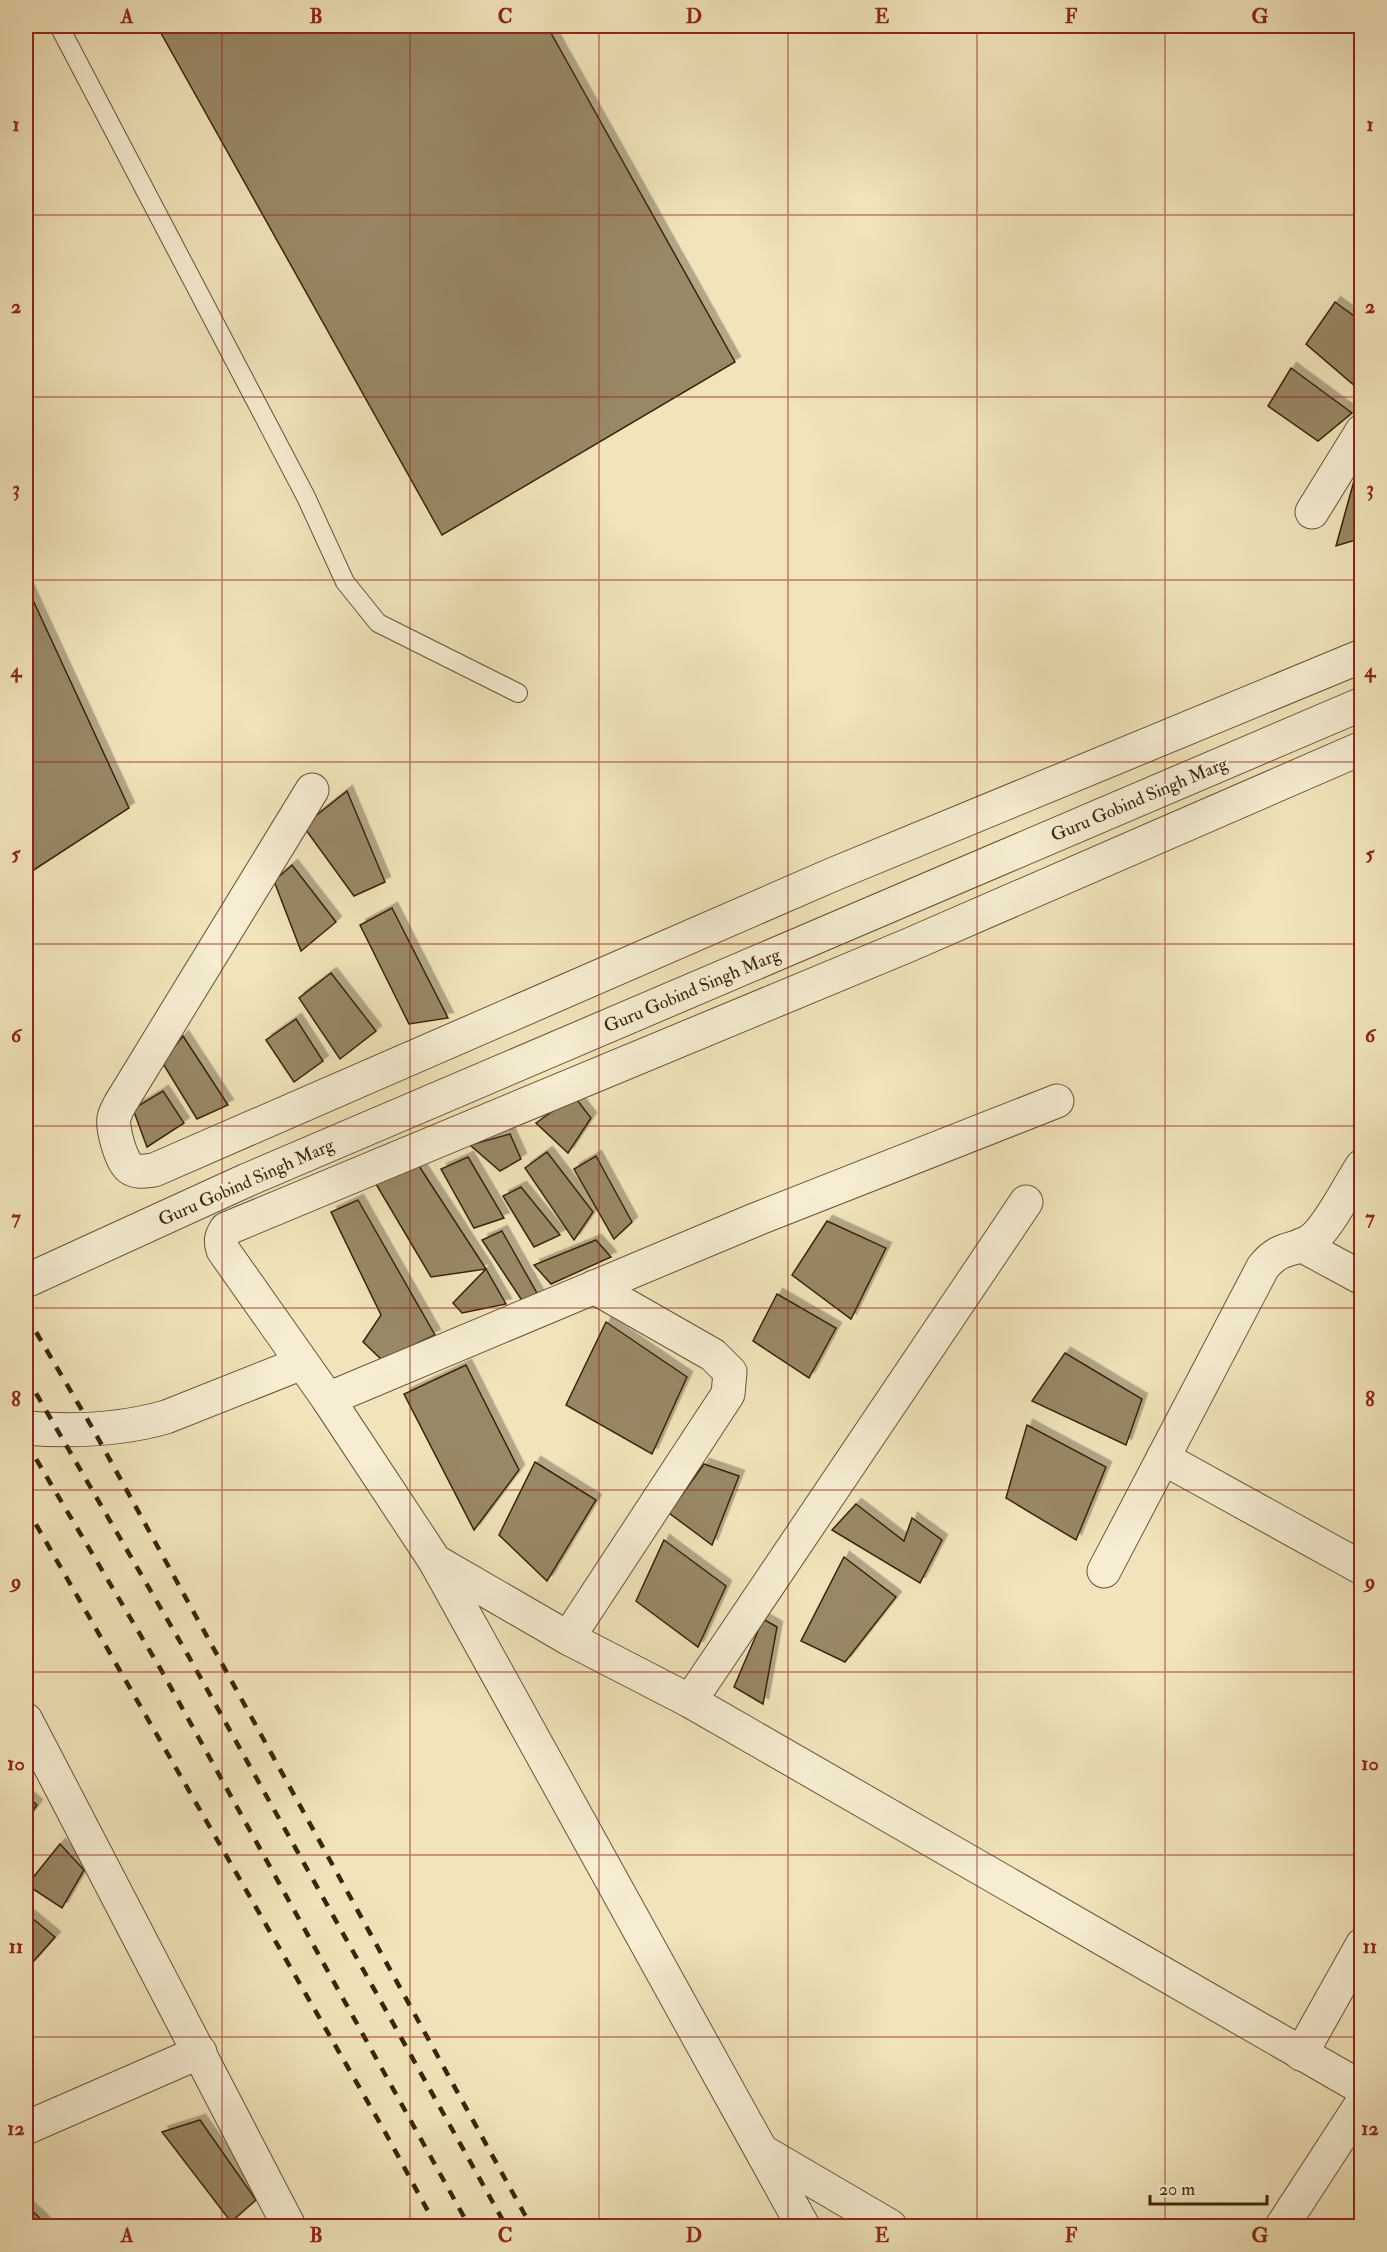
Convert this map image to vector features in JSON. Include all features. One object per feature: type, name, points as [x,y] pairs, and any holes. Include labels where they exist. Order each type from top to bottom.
[{"type":"street","points":[[1312,512],[1362,431]]},
{"type":"street","points":[[312,790],[120,1104],[114,1117],[114,1128],[123,1160],[130,1168],[140,1171],[154,1170],[834,874],[1362,656]]},
{"type":"street","name":"Guru Gobind Singh Marg","points":[[26,1281],[258,1176],[1362,704]]},
{"type":"street","points":[[803,2226],[435,1562],[328,1399],[223,1250],[222,1236],[226,1229],[909,945],[1362,748]]},
{"type":"street","points":[[328,1399],[757,1219],[1057,1101]]},
{"type":"street","points":[[1104,1571],[1263,1267],[1278,1252],[1315,1238],[1362,1166]]},
{"type":"street","points":[[690,1701],[1026,1202]]},
{"type":"street","points":[[1301,1245],[1362,1278]]},
{"type":"street","points":[[568,1638],[728,1394],[730,1372],[713,1355],[594,1287]]},
{"type":"street","points":[[26,1428],[93,1430],[149,1422],[302,1363]]},
{"type":"street","points":[[1163,1458],[1362,1568]]},
{"type":"street","points":[[435,1562],[568,1638],[690,1701],[1362,2088]]},
{"type":"street","points":[[26,1720],[289,2226]]},
{"type":"street","points":[[1301,2054],[1362,1945]]},
{"type":"street","points":[[26,2128],[200,2052]]},
{"type":"street","points":[[1282,2226],[1362,2103]]},
{"type":"street","points":[[761,2150],[890,2226]]},
{"type":"lane","points":[[59,26],[306,497],[345,582],[378,623],[518,693]]},
{"type":"building","points":[[157,26],[547,26],[735,362],[442,535]]},
{"type":"building","points":[[1335,302],[1362,322],[1362,392],[1306,344]]},
{"type":"building","points":[[1291,368],[1352,413],[1318,441],[1268,406]]},
{"type":"building","points":[[1362,469],[1362,538],[1336,546],[1357,470]]},
{"type":"building","points":[[26,585],[129,808],[26,875]]},
{"type":"building","points":[[347,791],[385,882],[354,896],[303,826]]},
{"type":"building","points":[[292,865],[336,922],[301,951],[274,881]]},
{"type":"building","points":[[392,908],[448,1018],[409,1024],[360,925]]},
{"type":"building","points":[[331,973],[376,1031],[340,1059],[299,998]]},
{"type":"building","points":[[296,1019],[323,1061],[294,1082],[266,1040]]},
{"type":"building","points":[[183,1036],[228,1105],[197,1119],[162,1062]]},
{"type":"building","points":[[163,1091],[184,1123],[147,1147],[133,1109]]},
{"type":"building","points":[[574,1096],[591,1118],[568,1153],[536,1123]]},
{"type":"building","points":[[510,1134],[521,1159],[500,1171],[470,1145]]},
{"type":"building","points":[[547,1152],[593,1212],[574,1240],[525,1168]]},
{"type":"building","points":[[596,1156],[632,1222],[614,1239],[574,1169]]},
{"type":"building","points":[[468,1157],[504,1218],[474,1228],[441,1169]]},
{"type":"building","points":[[419,1166],[486,1269],[431,1277],[376,1184]]},
{"type":"building","points":[[521,1187],[560,1235],[534,1247],[503,1196]]},
{"type":"building","points":[[358,1200],[435,1335],[382,1360],[363,1342],[381,1315],[331,1212]]},
{"type":"building","points":[[827,1221],[886,1248],[851,1319],[792,1275]]},
{"type":"building","points":[[502,1231],[538,1295],[523,1302],[482,1240]]},
{"type":"building","points":[[596,1240],[611,1257],[551,1284],[534,1265]]},
{"type":"building","points":[[486,1269],[506,1304],[462,1313],[453,1303]]},
{"type":"building","points":[[777,1294],[836,1328],[809,1378],[753,1341]]},
{"type":"building","points":[[606,1322],[687,1377],[652,1454],[566,1405]]},
{"type":"building","points":[[1065,1353],[1142,1399],[1126,1445],[1032,1401]]},
{"type":"building","points":[[466,1365],[519,1470],[474,1530],[404,1394]]},
{"type":"building","points":[[1027,1425],[1106,1467],[1076,1540],[1006,1498]]},
{"type":"building","points":[[535,1462],[596,1500],[547,1581],[499,1535]]},
{"type":"building","points":[[704,1464],[739,1476],[712,1545],[669,1513]]},
{"type":"building","points":[[856,1504],[904,1541],[912,1518],[942,1540],[920,1583],[832,1530]]},
{"type":"building","points":[[664,1540],[726,1586],[698,1647],[636,1601]]},
{"type":"building","points":[[844,1557],[896,1597],[845,1662],[801,1641]]},
{"type":"building","points":[[763,1619],[777,1627],[763,1704],[734,1687]]},
{"type":"building","points":[[26,1795],[37,1805],[26,1820]]},
{"type":"building","points":[[60,1844],[84,1870],[62,1908],[27,1885]]},
{"type":"building","points":[[26,1913],[55,1937],[33,1962],[26,1956]]},
{"type":"building","points":[[200,2120],[256,2200],[231,2222],[162,2132]]},
{"type":"building","points":[[26,2205],[44,2222],[37,2226],[26,2226]]},
{"type":"railway","points":[[26,1315],[93,1429],[531,2226]]},
{"type":"railway","points":[[26,1376],[189,1657],[506,2226]]},
{"type":"railway","points":[[26,1442],[160,1668],[469,2226]]},
{"type":"railway","points":[[26,1507],[385,2132],[436,2226]]}]
